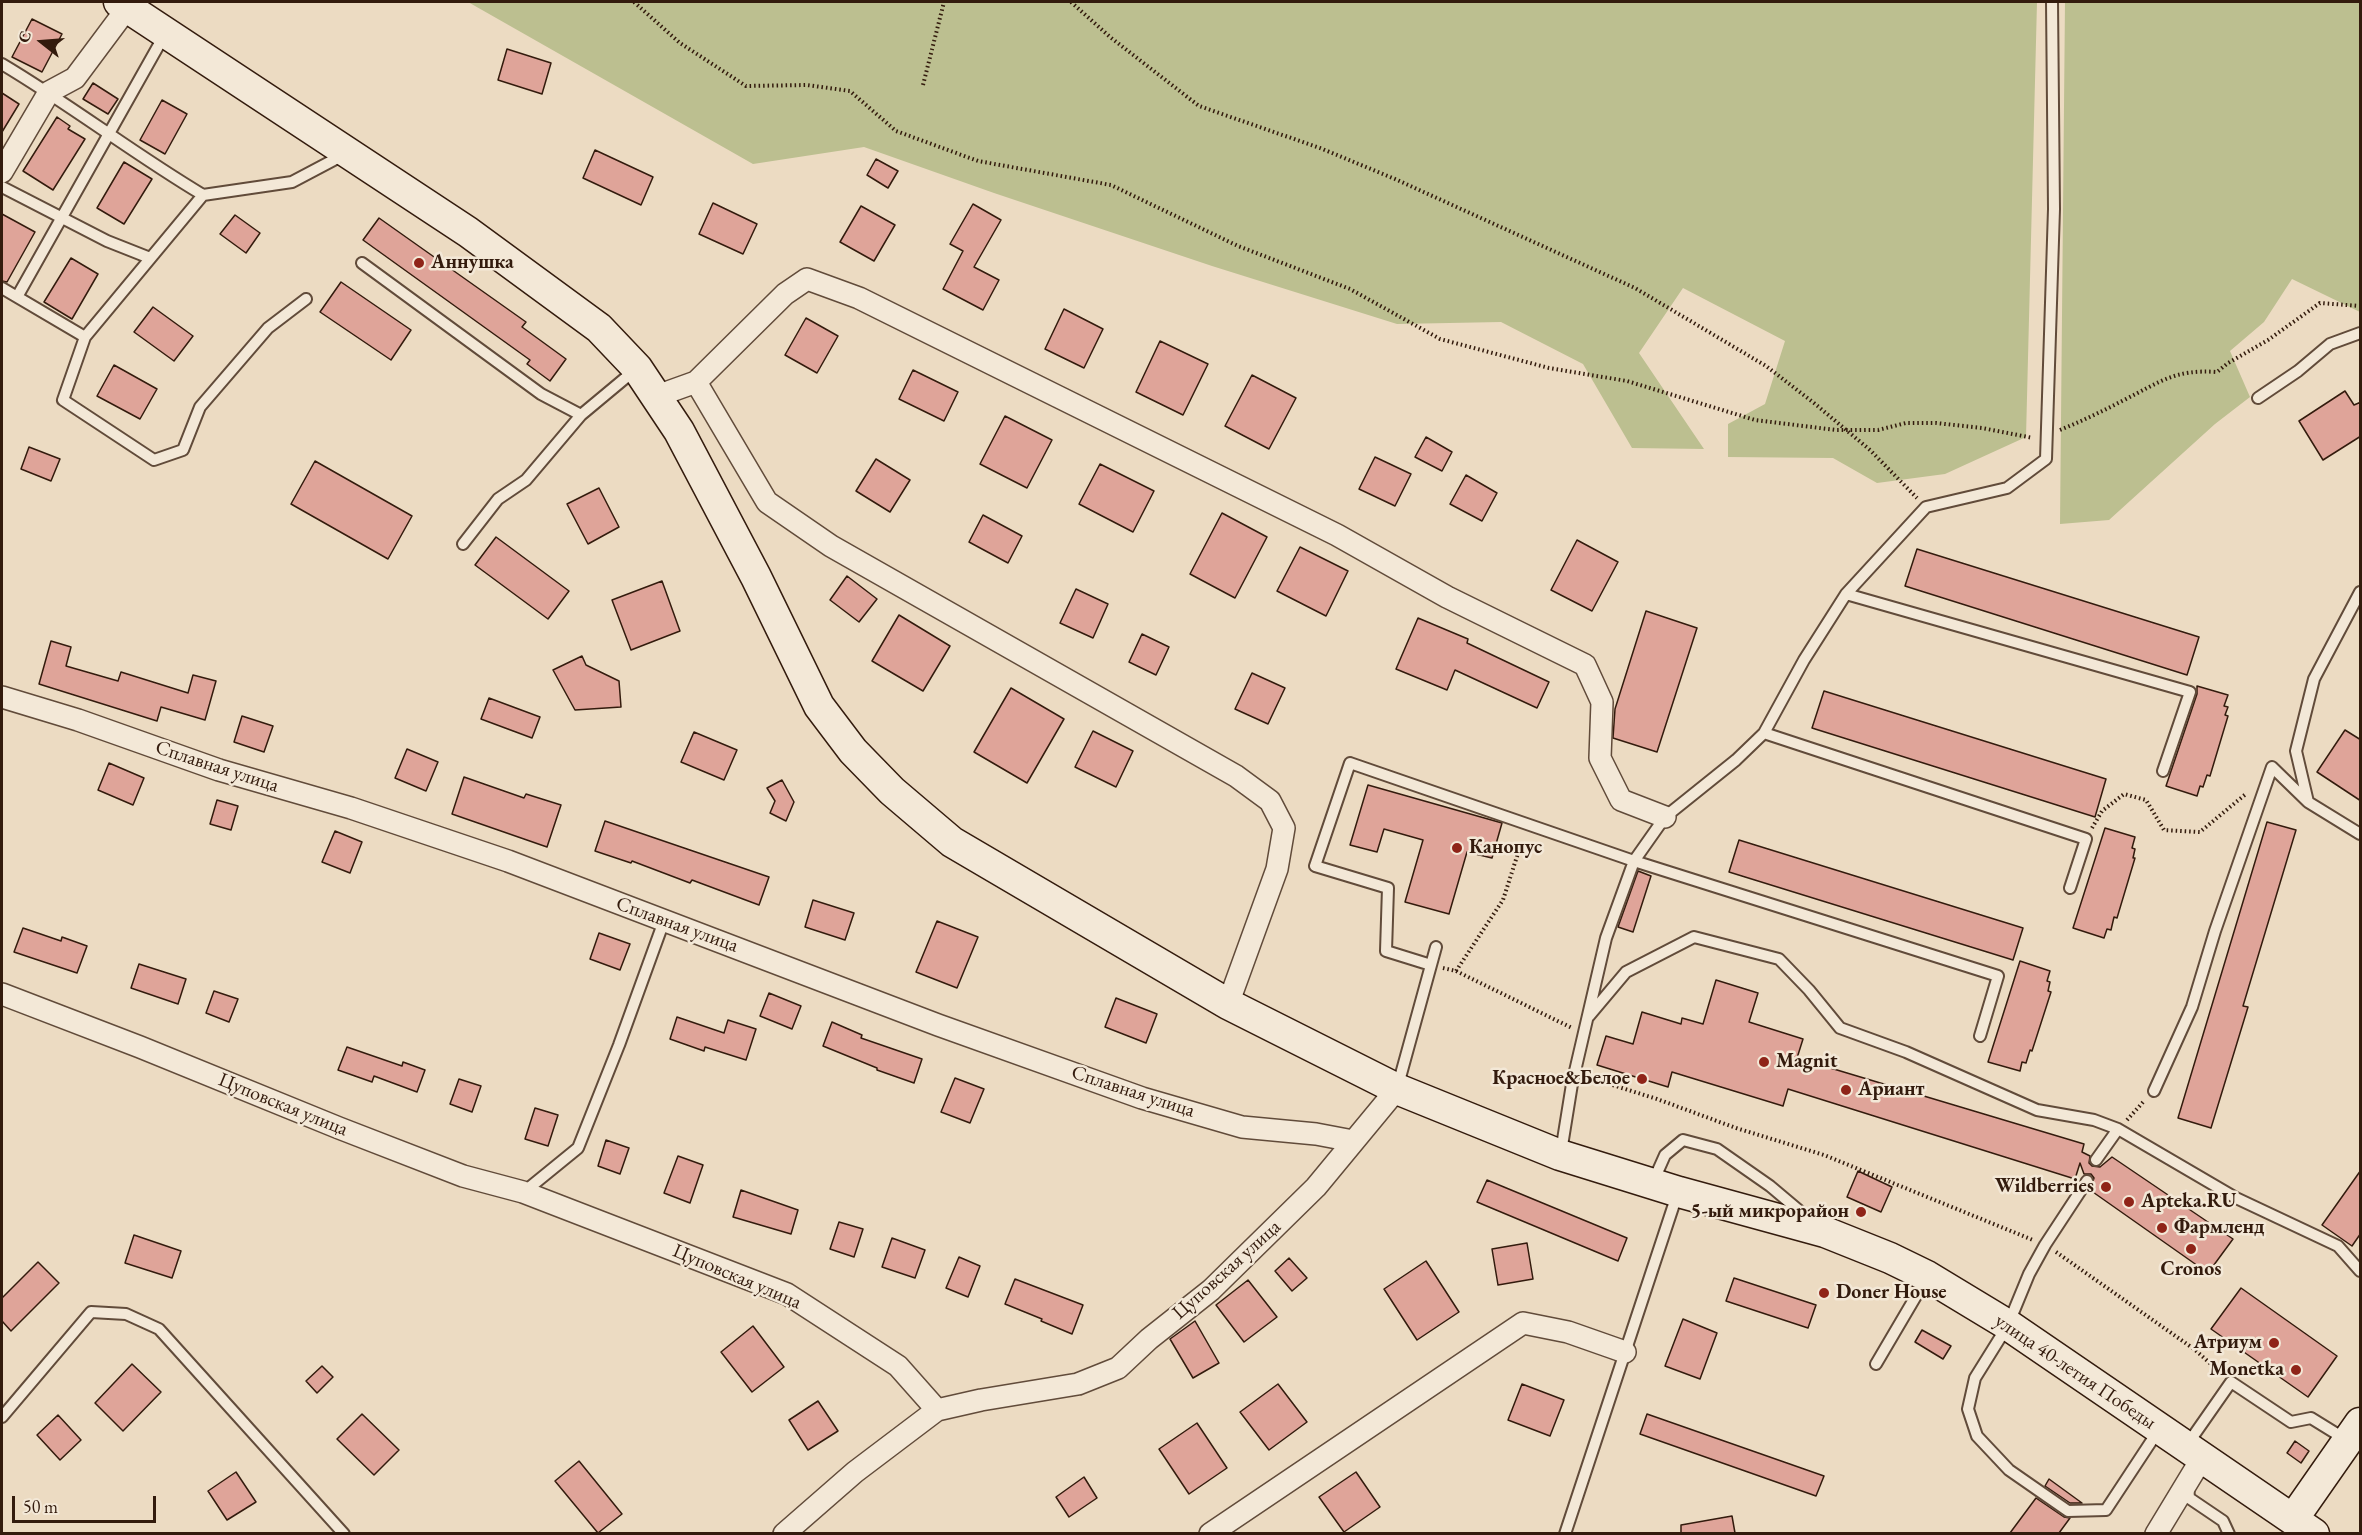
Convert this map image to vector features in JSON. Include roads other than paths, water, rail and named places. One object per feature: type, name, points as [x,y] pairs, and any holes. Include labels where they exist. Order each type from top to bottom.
[{"type":"main road","name":"улица 40-летия Победы","points":[[124,4],[468,232],[599,328],[637,368],[680,430],[819,706],[853,751],[892,791],[952,843],[1227,1004],[1397,1089],[1560,1155],[1666,1188],[1825,1232],[1890,1258],[1927,1276],[2008,1326],[2160,1428],[2192,1462],[2303,1526]]},
{"type":"main road","points":[[2303,1526],[2354,1432]]},
{"type":"street","points":[[2,172],[49,92],[75,78],[124,4]]},
{"type":"street","points":[[657,396],[696,382],[785,294],[807,279],[859,298],[1337,535],[1447,597],[1585,665],[1602,702],[1600,758],[1621,800],[1665,817]]},
{"type":"street","points":[[696,382],[767,502],[831,546],[1236,776],[1270,801],[1284,828],[1277,868],[1227,1004]]},
{"type":"street","name":"Сплавная улица","points":[[2,697],[78,720],[219,770],[351,808],[508,861],[938,1025],[1142,1098],[1242,1127],[1316,1134],[1353,1141]]},
{"type":"street","name":"Цуповская улица","points":[[2,994],[463,1176],[524,1192],[787,1294],[898,1366],[938,1410],[981,1400],[1078,1384],[1118,1368],[1149,1339],[1211,1290],[1316,1187],[1397,1089]]},
{"type":"street","points":[[1210,1533],[1523,1323],[1568,1332],[1625,1352]]},
{"type":"street","points":[[784,1533],[855,1472],[938,1410]]},
{"type":"street","points":[[2156,1533],[2192,1462]]},
{"type":"lane","points":[[1560,1155],[1575,1074],[1606,938],[1634,861],[1665,817],[1736,760],[1764,734],[1804,660],[1846,594],[1926,507],[2007,488],[2046,459],[2054,209],[2052,2]]},
{"type":"lane","points":[[16,297],[166,31]]},
{"type":"lane","points":[[2,64],[49,92],[203,195],[292,182],[348,152]]},
{"type":"lane","points":[[2,187],[61,219],[134,253],[150,258]]},
{"type":"lane","points":[[203,195],[85,337],[63,400],[154,460],[183,450],[200,407],[268,328],[306,299]]},
{"type":"lane","points":[[362,263],[542,394],[581,415]]},
{"type":"lane","points":[[2,288],[85,337]]},
{"type":"lane","points":[[2259,398],[2298,371],[2330,344],[2361,333]]},
{"type":"lane","points":[[463,544],[498,500],[526,480],[581,415],[637,368]]},
{"type":"lane","points":[[2308,802],[2296,751],[2298,741],[2314,679],[2361,592]]},
{"type":"lane","points":[[1846,594],[2190,692],[2163,771]]},
{"type":"lane","points":[[1764,734],[2086,839],[2070,888]]},
{"type":"lane","points":[[1431,965],[1386,951],[1388,888],[1315,866],[1350,763],[1634,861],[1998,976],[1980,1036]]},
{"type":"lane","points":[[2154,1091],[2192,1007],[2215,931],[2272,767],[2308,802],[2361,834]]},
{"type":"lane","points":[[524,1192],[578,1148],[620,1045],[664,921]]},
{"type":"lane","points":[[1587,1018],[1626,972],[1694,937],[1779,959],[1809,990],[1840,1028],[1906,1052],[2037,1110],[2094,1120],[2118,1129],[2236,1198],[2338,1246],[2361,1270]]},
{"type":"lane","points":[[1397,1089],[1436,947]]},
{"type":"lane","points":[[2096,1160],[2118,1129]]},
{"type":"lane","points":[[1565,1533],[1625,1352],[1666,1188],[1665,1155],[1683,1140],[1717,1149],[1770,1186],[1825,1232]]},
{"type":"lane","points":[[2087,1181],[2029,1274],[2008,1326],[1975,1378],[1968,1409],[1977,1436],[2009,1470],[2068,1511],[2106,1510],[2160,1428]]},
{"type":"lane","points":[[1876,1364],[1927,1276]]},
{"type":"lane","points":[[2,1417],[91,1312],[126,1314],[159,1329],[345,1533]]},
{"type":"lane","points":[[2229,1533],[2223,1521],[2189,1498],[2192,1462],[2231,1382],[2291,1422],[2311,1418],[2354,1432]]},
{"type":"place","name":"Аннушка","points":[[419,263]]},
{"type":"place","name":"Канопус","points":[[1457,848]]},
{"type":"place","name":"Magnit","points":[[1764,1062]]},
{"type":"place","name":"Красное&Белое","points":[[1642,1079]]},
{"type":"place","name":"Ариант","points":[[1846,1090]]},
{"type":"place","name":"Wildberries","points":[[2106,1187]]},
{"type":"place","name":"Apteka.RU","points":[[2129,1202]]},
{"type":"place","name":"5-ый микрорайон","points":[[1861,1212]]},
{"type":"place","name":"Фармленд","points":[[2162,1228]]},
{"type":"place","name":"Cronos","points":[[2191,1249]]},
{"type":"place","name":"Doner House","points":[[1824,1293]]},
{"type":"place","name":"Атриум","points":[[2274,1343]]},
{"type":"place","name":"Monetka","points":[[2296,1370]]}]
